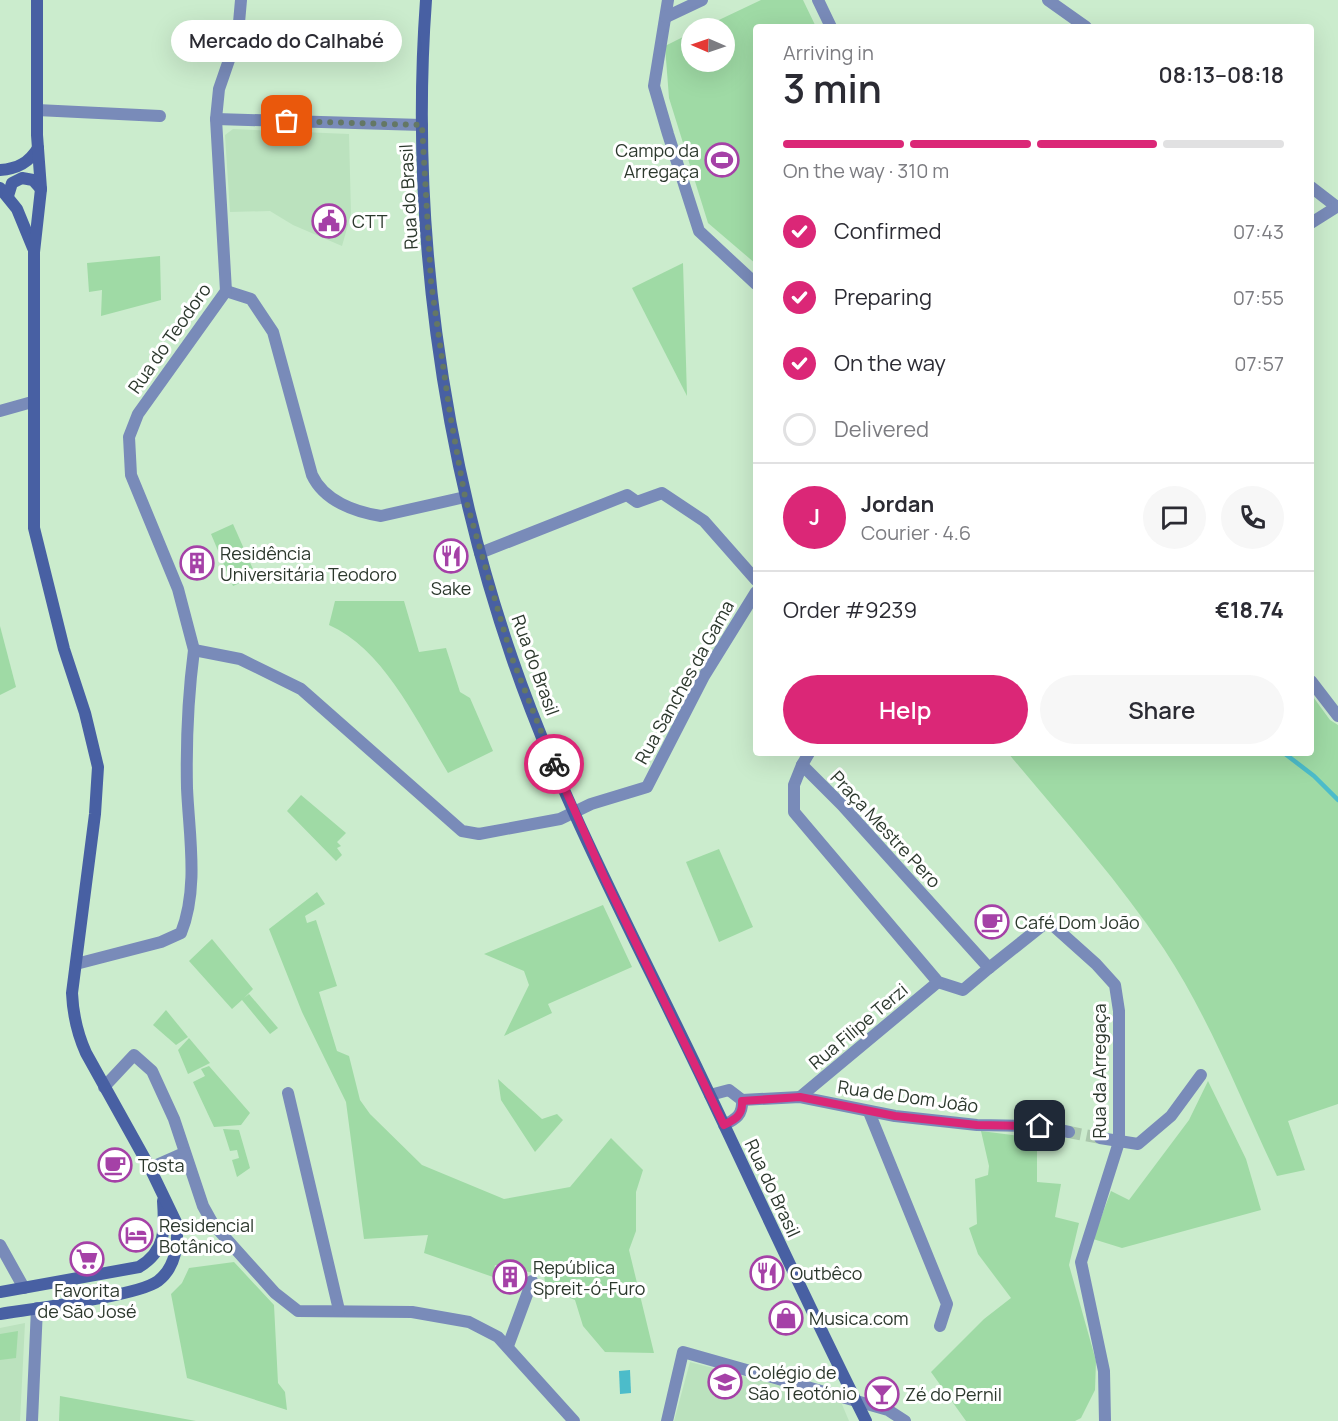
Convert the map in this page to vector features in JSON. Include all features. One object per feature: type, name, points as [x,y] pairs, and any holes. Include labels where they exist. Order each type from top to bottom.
[{"type":"main road","points":[[0,1314],[145,1288],[164,1276],[173,1261],[177,1232],[162,1191],[104,1087],[77,1033],[72,993],[95,814],[98,766],[85,713],[64,649],[34,528],[32,402],[34,252],[41,195],[37,111],[37,0]]},
{"type":"main road","name":"Rua do Brasil","points":[[426,0],[422,125],[431,282],[450,414],[465,497],[512,658],[574,812],[866,1421]]},
{"type":"main road","points":[[0,170],[17,168],[26,163],[38,148]]},
{"type":"main road","points":[[34,252],[17,210],[4,192],[12,183],[22,178],[33,180],[41,195]]},
{"type":"main road","points":[[17,210],[31,210],[41,195]]},
{"type":"main road","points":[[0,1292],[117,1272],[147,1262],[158,1250],[163,1239],[165,1223],[162,1191]]},
{"type":"main road","points":[[24,1288],[38,1308]]},
{"type":"street","name":"Rua do Teodoro","points":[[76,964],[161,942],[181,933],[189,914],[192,848],[187,730],[194,650],[178,589],[131,475],[129,437],[138,414],[226,291],[216,119],[219,90],[238,34],[241,0]]},
{"type":"street","points":[[668,0],[654,86],[699,231],[753,281]]},
{"type":"street","points":[[666,17],[702,0]]},
{"type":"street","points":[[818,0],[830,24]]},
{"type":"street","points":[[1048,0],[1082,24]]},
{"type":"street","points":[[37,111],[160,116]]},
{"type":"street","points":[[216,119],[422,125]]},
{"type":"street","points":[[1314,189],[1338,206],[1314,221]]},
{"type":"street","points":[[226,291],[250,299],[273,332],[312,475],[324,493],[367,514],[381,516],[465,497]]},
{"type":"street","points":[[0,411],[32,402]]},
{"type":"street","points":[[480,553],[627,495],[638,502],[663,494],[704,521],[753,577]]},
{"type":"street","name":"Rua Sanches da Gama","points":[[194,650],[240,659],[302,689],[462,831],[479,834],[560,819],[591,804],[647,787],[705,676],[753,597]]},
{"type":"street","points":[[1314,685],[1338,716]]},
{"type":"street","points":[[807,756],[794,785],[794,812],[938,982],[963,990],[989,968]]},
{"type":"street","name":"Praça Mestre Pero","points":[[802,765],[842,805],[989,968]]},
{"type":"street","name":"Rua da Arregaça","points":[[989,968],[1048,921],[1096,964],[1114,985],[1119,1011],[1119,1142],[1081,1262],[1104,1371],[1105,1421]]},
{"type":"street","name":"Rua Filipe Terzi","points":[[800,1097],[938,982]]},
{"type":"street","points":[[104,1087],[134,1055],[152,1071],[174,1119],[202,1206],[213,1224],[275,1293],[298,1311],[339,1310],[435,1315],[469,1322],[498,1337],[508,1346],[574,1421]]},
{"type":"street","points":[[1100,1138],[1138,1144],[1157,1129],[1183,1102],[1201,1075]]},
{"type":"street","points":[[710,1095],[729,1090],[742,1101],[739,1117],[724,1125]]},
{"type":"street","points":[[288,1093],[339,1310]]},
{"type":"street","name":"Rua de Dom João","points":[[742,1101],[800,1097],[869,1112],[977,1125],[1040,1126],[1069,1132]]},
{"type":"street","points":[[869,1112],[946,1304],[940,1326]]},
{"type":"street","points":[[150,1168],[184,1153]]},
{"type":"street","points":[[0,1245],[24,1288]]},
{"type":"street","points":[[508,1346],[532,1281]]},
{"type":"street","points":[[32,1421],[38,1308]]},
{"type":"street","points":[[667,1421],[683,1352],[888,1410],[905,1421]]},
{"type":"shaded area","name":"Campo da Arregaça","points":[[761,0],[803,0],[815,24],[753,24],[753,261],[708,223],[669,98],[665,46],[681,38],[681,72],[735,72],[735,18],[723,18]]},
{"type":"shaded area","points":[[233,129],[349,134],[351,214],[342,246],[293,225],[270,211],[230,212],[225,135]]},
{"type":"shaded area","points":[[160,256],[161,300],[101,316],[102,290],[89,292],[87,263]]},
{"type":"shaded area","points":[[683,263],[687,396],[632,288]]},
{"type":"shaded area","points":[[233,524],[256,576],[233,586],[211,534]]},
{"type":"shaded area","points":[[335,601],[404,601],[419,652],[446,648],[460,692],[470,698],[493,751],[448,773],[412,711],[383,669],[349,636],[329,625]]},
{"type":"shaded area","points":[[0,626],[16,687],[0,695]]},
{"type":"shaded area","points":[[1314,698],[1330,720],[1338,725],[1338,1104],[1288,1121],[1305,1170],[1277,1176],[1224,1060],[1181,976],[1146,923],[1069,825],[1011,756],[1314,756]]},
{"type":"shaded area","points":[[301,795],[346,833],[337,842],[341,846],[337,848],[342,855],[336,861],[287,811]]},
{"type":"shaded area","points":[[719,849],[753,927],[719,942],[686,862]]},
{"type":"shaded area","points":[[317,892],[325,904],[305,916],[307,923],[316,920],[337,986],[319,992],[337,1051],[349,1056],[360,1100],[370,1114],[422,1165],[504,1199],[570,1187],[611,1138],[643,1170],[636,1192],[636,1231],[629,1250],[654,1353],[605,1352],[583,1326],[575,1300],[546,1288],[544,1275],[495,1265],[493,1277],[424,1253],[428,1235],[364,1239],[346,1102],[302,1012],[269,929]]},
{"type":"shaded area","points":[[603,905],[632,967],[548,1004],[552,1013],[504,1036],[529,985],[524,971],[484,954]]},
{"type":"shaded area","points":[[212,939],[253,989],[244,998],[249,994],[278,1028],[270,1034],[242,1000],[232,1009],[189,961]]},
{"type":"shaded area","points":[[166,1010],[188,1037],[176,1045],[153,1025]]},
{"type":"shaded area","points":[[189,1038],[210,1063],[188,1074],[178,1050]]},
{"type":"shaded area","points":[[209,1066],[250,1113],[241,1125],[214,1127],[193,1082],[205,1076],[201,1069]]},
{"type":"shaded area","points":[[498,1079],[542,1119],[557,1114],[563,1120],[535,1152],[501,1100]]},
{"type":"shaded area","points":[[1208,1081],[1246,1159],[1261,1210],[1122,1248],[1093,1239],[1111,1191],[1129,1200],[1189,1120]]},
{"type":"shaded area","points":[[223,1129],[239,1130],[250,1168],[237,1177],[232,1160],[239,1158],[237,1150],[230,1151]]},
{"type":"shaded area","points":[[981,1131],[1037,1138],[1037,1182],[1061,1184],[1055,1217],[1079,1223],[1069,1265],[1096,1361],[1095,1390],[1081,1418],[1075,1421],[966,1421],[931,1372],[984,1319],[1011,1298],[978,1254],[969,1228],[977,1224],[975,1179],[988,1175],[989,1166]]},
{"type":"shaded area","points":[[234,1262],[274,1305],[278,1383],[285,1392],[287,1410],[187,1378],[171,1294],[182,1283],[189,1268]]},
{"type":"shaded area","points":[[25,1323],[20,1421],[0,1421],[0,1328]]},
{"type":"shaded area","points":[[18,1331],[16,1358],[0,1360],[0,1334]]},
{"type":"shaded area","name":"Colégio de São Teotónio","points":[[690,1362],[841,1402],[849,1421],[674,1421]]},
{"type":"shaded area","points":[[60,1396],[196,1421],[59,1421]]},
{"type":"water","points":[[630,1370],[631,1393],[620,1394],[619,1371]]},
{"type":"waterway","points":[[1288,756],[1314,776],[1338,800]]},
{"type":"tunnel","points":[[1069,1132],[1100,1138]]},
{"type":"way so far","points":[[287,121],[422,125],[431,282],[450,414],[465,497],[512,658],[554,764]]},
{"type":"place","name":"Mercado do Calhabé","points":[[287,121]]},
{"type":"place","name":"Campo da Arregaça","points":[[722,160]]},
{"type":"place","name":"CTT","points":[[329,221]]},
{"type":"place","name":"Sake","points":[[451,556]]},
{"type":"place","name":"Residência Universitária Teodoro","points":[[197,563]]},
{"type":"place","name":"Café Dom João","points":[[992,922]]},
{"type":"place","name":"Tosta","points":[[115,1165]]},
{"type":"place","name":"Residencial Botânico","points":[[136,1235]]},
{"type":"place","name":"Favorita de São José","points":[[87,1259]]},
{"type":"place","name":"Outbêco","points":[[767,1273]]},
{"type":"place","name":"República Spreit-ó-Furo","points":[[510,1277]]},
{"type":"place","name":"Musica.com","points":[[786,1318]]},
{"type":"place","name":"Colégio de São Teotónio","points":[[725,1382]]},
{"type":"place","name":"Zé do Pernil","points":[[882,1394]]},
{"type":"route","points":[[554,764],[605,879],[724,1125],[739,1117],[742,1101],[800,1097],[895,1116],[977,1125],[1040,1126]]}]
